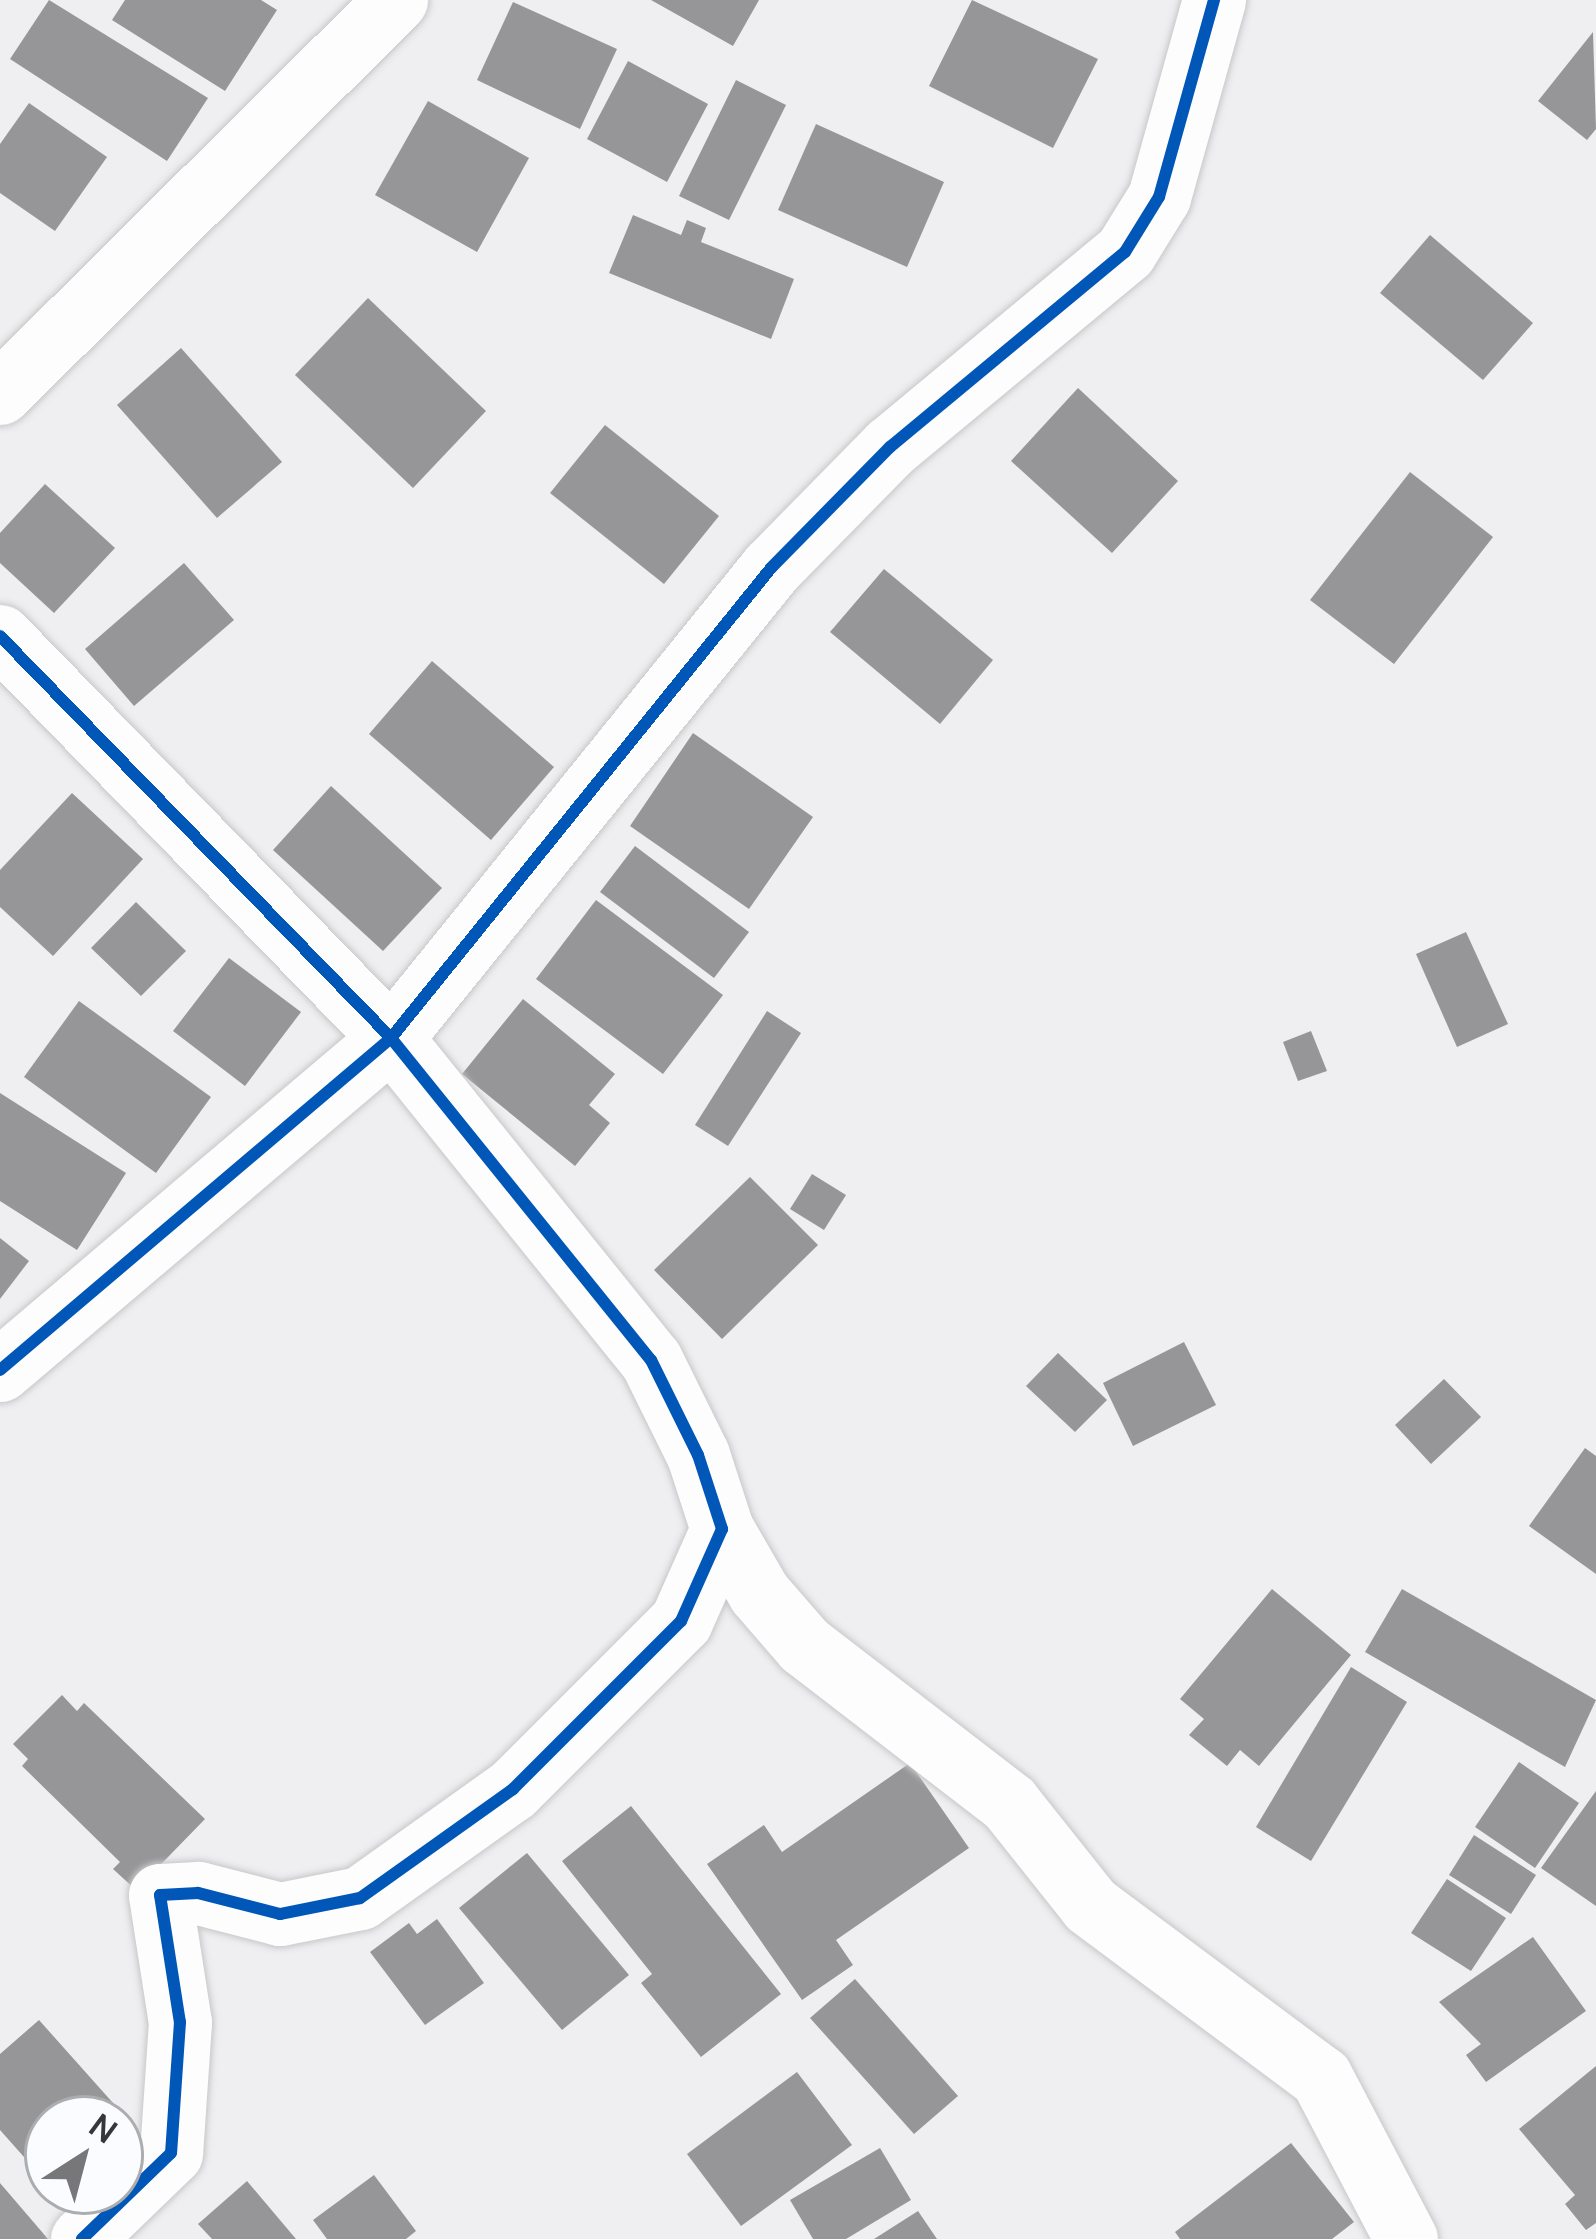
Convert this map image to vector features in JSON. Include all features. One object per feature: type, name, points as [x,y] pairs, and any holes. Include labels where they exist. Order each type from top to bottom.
[{"type":"street","points":[[0,393],[396,0]]},
{"type":"street","points":[[0,1370],[391,1038],[770,568],[890,447],[1124,251],[1160,197],[1214,0]]},
{"type":"street","points":[[0,636],[391,1038],[651,1360],[698,1455],[722,1529],[759,1593],[804,1646],[1009,1803],[1090,1905],[1321,2078],[1406,2239]]},
{"type":"street","points":[[82,2239],[171,2153],[179,2022],[160,1895],[198,1893],[280,1914],[360,1898],[513,1789],[681,1621],[722,1529]]},
{"type":"building","points":[[49,0],[208,98],[167,161],[10,59]]},
{"type":"building","points":[[125,0],[261,0],[277,10],[225,91],[112,20]]},
{"type":"building","points":[[651,0],[759,0],[733,46]]},
{"type":"building","points":[[972,0],[1098,59],[1053,148],[929,86]]},
{"type":"building","points":[[513,2],[617,49],[580,129],[477,80]]},
{"type":"building","points":[[1593,32],[1596,129],[1587,140],[1538,101]]},
{"type":"building","points":[[628,61],[708,104],[667,182],[587,139]]},
{"type":"building","points":[[736,80],[786,105],[729,220],[679,196]]},
{"type":"building","points":[[428,101],[529,158],[477,252],[375,195]]},
{"type":"building","points":[[29,103],[107,157],[55,231],[0,193],[0,144]]},
{"type":"building","points":[[816,124],[944,182],[907,267],[778,210]]},
{"type":"building","points":[[633,215],[681,235],[687,220],[706,228],[701,242],[794,279],[771,339],[609,273]]},
{"type":"building","points":[[1430,235],[1533,323],[1483,380],[1380,293]]},
{"type":"building","points":[[368,298],[486,411],[413,488],[295,375]]},
{"type":"building","points":[[181,348],[282,462],[217,518],[117,405]]},
{"type":"building","points":[[1078,388],[1178,481],[1112,553],[1011,461]]},
{"type":"building","points":[[605,425],[719,516],[664,584],[550,493]]},
{"type":"building","points":[[1410,472],[1493,537],[1394,664],[1310,600]]},
{"type":"building","points":[[45,484],[115,548],[54,613],[0,563],[0,533]]},
{"type":"building","points":[[184,563],[234,620],[134,706],[85,649]]},
{"type":"building","points":[[884,569],[993,660],[940,724],[830,632]]},
{"type":"building","points":[[432,661],[554,767],[491,840],[369,734]]},
{"type":"building","points":[[693,733],[813,817],[749,909],[630,826]]},
{"type":"building","points":[[331,786],[442,888],[383,951],[273,850]]},
{"type":"building","points":[[72,793],[143,859],[53,956],[0,907],[0,870]]},
{"type":"building","points":[[635,846],[749,932],[714,978],[600,892]]},
{"type":"building","points":[[596,900],[723,995],[663,1074],[536,979]]},
{"type":"building","points":[[136,902],[186,951],[141,996],[91,948]]},
{"type":"building","points":[[1466,932],[1508,1024],[1457,1047],[1416,954]]},
{"type":"building","points":[[229,958],[301,1012],[245,1086],[173,1031]]},
{"type":"building","points":[[523,999],[615,1074],[589,1105],[610,1123],[575,1166],[462,1074]]},
{"type":"building","points":[[79,1001],[211,1097],[156,1173],[24,1077]]},
{"type":"building","points":[[767,1011],[801,1033],[728,1146],[695,1125]]},
{"type":"building","points":[[1311,1031],[1327,1071],[1298,1081],[1283,1042]]},
{"type":"building","points":[[0,1093],[126,1173],[77,1250],[0,1201]]},
{"type":"building","points":[[812,1174],[846,1195],[824,1230],[790,1209]]},
{"type":"building","points":[[750,1177],[818,1245],[722,1339],[654,1270]]},
{"type":"building","points":[[0,1238],[29,1261],[0,1299]]},
{"type":"building","points":[[1184,1342],[1216,1405],[1133,1446],[1103,1383]]},
{"type":"building","points":[[1058,1353],[1107,1400],[1075,1432],[1026,1386]]},
{"type":"building","points":[[1444,1379],[1481,1417],[1431,1464],[1395,1425]]},
{"type":"building","points":[[1585,1448],[1596,1456],[1596,1574],[1529,1526]]},
{"type":"building","points":[[1272,1589],[1351,1655],[1259,1766],[1240,1750],[1227,1766],[1189,1735],[1204,1719],[1180,1699]]},
{"type":"building","points":[[1402,1589],[1596,1700],[1565,1767],[1365,1652]]},
{"type":"building","points":[[1351,1667],[1407,1702],[1311,1861],[1256,1827]]},
{"type":"building","points":[[62,1695],[77,1711],[84,1703],[205,1819],[136,1890],[113,1869],[120,1862],[22,1766],[28,1759],[13,1744]]},
{"type":"building","points":[[1519,1762],[1579,1803],[1535,1868],[1475,1827]]},
{"type":"building","points":[[910,1763],[969,1848],[836,1940],[853,1965],[802,2000],[707,1864],[764,1825],[782,1852]]},
{"type":"building","points":[[1596,1791],[1596,1906],[1541,1868]]},
{"type":"building","points":[[631,1806],[781,1994],[701,2057],[641,1983],[652,1974],[562,1861]]},
{"type":"building","points":[[1474,1835],[1536,1875],[1511,1914],[1449,1875]]},
{"type":"building","points":[[527,1853],[629,1975],[562,2030],[459,1908]]},
{"type":"building","points":[[1447,1879],[1506,1918],[1471,1971],[1411,1933]]},
{"type":"building","points":[[437,1919],[484,1983],[425,2025],[370,1952],[409,1923],[417,1934]]},
{"type":"building","points":[[1533,1937],[1586,2011],[1486,2082],[1466,2055],[1481,2044],[1439,2002]]},
{"type":"building","points":[[855,1979],[958,2096],[914,2134],[810,2018]]},
{"type":"building","points":[[39,2020],[106,2095],[24,2095],[24,2157],[0,2130],[0,2054]]},
{"type":"building","points":[[1596,2066],[1596,2223],[1586,2230],[1565,2204],[1575,2195],[1519,2129]]},
{"type":"building","points":[[797,2072],[852,2145],[741,2226],[687,2154]]},
{"type":"building","points":[[1291,2143],[1354,2222],[1332,2239],[1180,2239],[1175,2232]]},
{"type":"building","points":[[880,2148],[911,2200],[846,2239],[813,2239],[790,2200]]},
{"type":"building","points":[[374,2175],[416,2231],[406,2239],[327,2239],[313,2220]]},
{"type":"building","points":[[247,2181],[296,2239],[212,2239],[198,2224]]},
{"type":"building","points":[[0,2183],[48,2239],[0,2239]]},
{"type":"building","points":[[918,2211],[937,2239],[874,2239]]},
{"type":"cycle path","points":[[0,1370],[391,1038],[771,568],[890,447],[1125,252],[1159,197],[1214,0]]},
{"type":"cycle path","points":[[0,636],[391,1038],[651,1360],[698,1455],[722,1529],[681,1621],[513,1789],[360,1898],[280,1914],[198,1893],[160,1895],[180,2022],[171,2153],[82,2239]]}]
